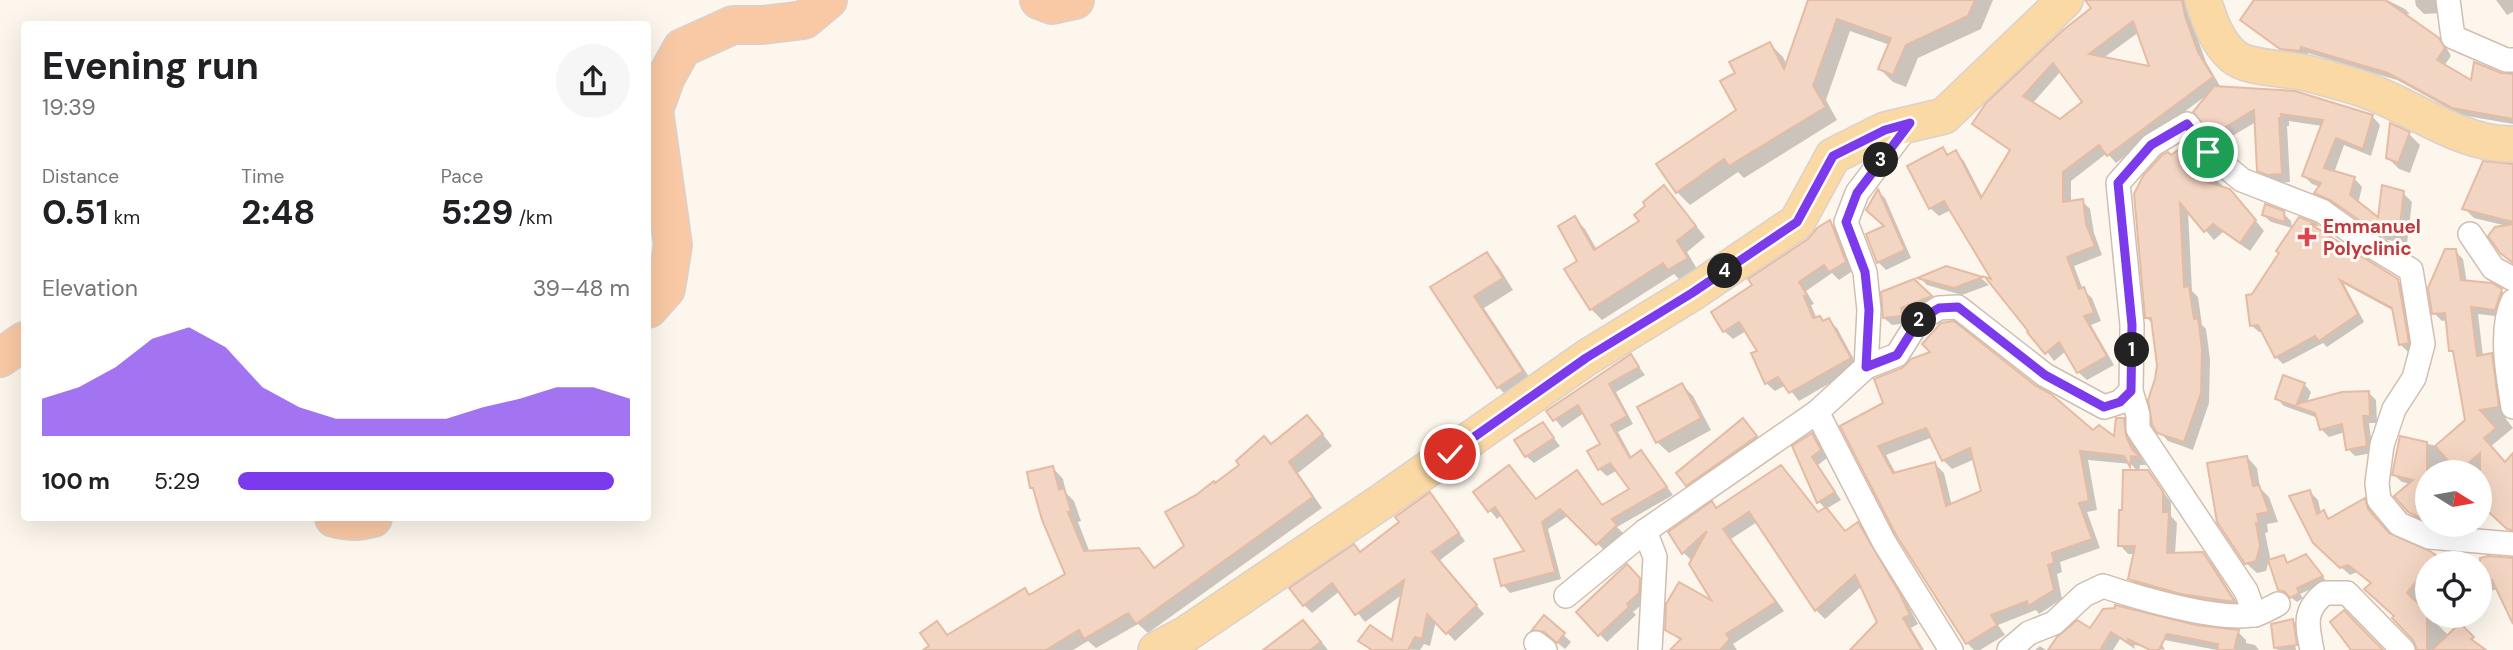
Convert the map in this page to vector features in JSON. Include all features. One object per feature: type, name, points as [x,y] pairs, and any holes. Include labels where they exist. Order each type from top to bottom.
[{"type":"highway","points":[[651,306],[666,289],[673,245],[654,110],[666,77],[682,48],[733,25],[763,25],[804,20],[828,0]]},
{"type":"highway","points":[[1040,0],[1052,5],[1075,0]]},
{"type":"highway","points":[[0,358],[21,342]]},
{"type":"highway","points":[[344,521],[363,521]]},
{"type":"main road","points":[[1156,650],[1186,634],[1324,541],[1586,358],[1692,293],[1797,222],[1833,156],[1885,130],[1944,116],[2065,0]]},
{"type":"main road","points":[[2203,0],[2213,30],[2234,58],[2257,65],[2304,72],[2362,89],[2469,136],[2513,144]]},
{"type":"street","points":[[2448,0],[2453,37],[2506,60],[2513,60]]},
{"type":"street","points":[[1866,367],[1869,310],[1865,272],[1846,222],[1857,193],[1910,123]]},
{"type":"street","points":[[2255,615],[2246,591],[2137,429],[2138,415],[2131,391],[2132,325],[2118,183],[2151,145],[2187,124],[2208,152],[2242,180],[2322,211],[2411,270],[2423,344],[2414,378],[2394,408],[2382,445],[2377,483],[2379,500],[2399,524],[2429,537],[2513,544]]},
{"type":"street","points":[[2470,233],[2493,268],[2513,279]]},
{"type":"street","points":[[2513,301],[2509,310],[2505,364],[2513,407]]},
{"type":"street","points":[[1566,596],[1645,531],[1817,412],[1866,367],[1897,355],[1919,320],[1939,308],[1958,307],[2045,375],[2104,407],[2120,402],[2131,391]]},
{"type":"street","points":[[1817,412],[1884,542],[1951,650]]},
{"type":"street","points":[[1645,531],[1655,557],[1650,650]]},
{"type":"street","points":[[2009,650],[2029,633],[2054,624],[2084,595],[2103,586],[2174,606],[2222,615],[2255,615],[2278,604]]},
{"type":"street","points":[[2312,650],[2306,622],[2315,600],[2325,593],[2347,593],[2403,650]]},
{"type":"building","points":[[1808,0],[1975,0],[1968,16],[1906,45],[1893,75],[1878,69],[1891,38],[1837,19],[1813,86],[1826,107],[1729,166],[1724,159],[1676,193],[1656,164],[1736,110],[1720,81],[1735,73],[1729,62],[1770,42],[1784,69]]},
{"type":"building","points":[[2085,0],[2182,0],[2198,52],[2213,77],[2107,156],[2099,145],[2063,172],[2063,202],[2083,199],[2086,224],[2095,246],[2067,257],[2079,289],[2084,287],[2094,313],[2084,316],[2107,356],[2077,373],[2059,342],[2045,354],[1985,277],[1991,279],[1944,201],[1929,209],[1907,166],[1943,147],[1947,155],[1956,150],[1981,198],[2010,150],[1972,124],[1986,103],[2062,31],[2091,8]],"holes":[[[2133,21],[2149,66],[2089,54]],[[2053,63],[2082,102],[2060,119],[2023,96]]]},
{"type":"building","points":[[2254,0],[2385,0],[2439,38],[2445,48],[2437,60],[2471,80],[2474,62],[2501,73],[2513,74],[2513,119],[2452,108],[2388,73],[2301,47],[2300,51],[2280,49],[2240,20]]},
{"type":"building","points":[[2214,86],[2295,91],[2373,115],[2363,149],[2336,138],[2324,168],[2355,177],[2350,195],[2378,217],[2382,185],[2404,191],[2399,233],[2402,235],[2376,232],[2330,200],[2314,193],[2321,183],[2302,176],[2323,120],[2281,114],[2282,174],[2267,175],[2257,171],[2254,110],[2212,135],[2193,112]]},
{"type":"building","points":[[2390,123],[2410,132],[2398,163],[2386,158]]},
{"type":"building","points":[[2185,145],[2199,163],[2218,178],[2198,179],[2230,189],[2256,220],[2240,243],[2213,224],[2204,232],[2180,203],[2184,287],[2189,286],[2194,319],[2198,318],[2202,349],[2201,393],[2184,442],[2157,433],[2152,425],[2148,400],[2157,365],[2151,318],[2145,318],[2134,194],[2143,176],[2161,156],[2168,152],[2171,155]]},
{"type":"building","points":[[2483,161],[2513,164],[2513,222],[2462,209]]},
{"type":"building","points":[[1664,185],[1696,226],[1677,241],[1688,258],[1668,270],[1663,263],[1590,310],[1564,269],[1577,261],[1558,226],[1575,216],[1594,250],[1639,221],[1634,215],[1645,206],[1643,202]]},
{"type":"building","points":[[1878,189],[1905,250],[1877,263],[1866,234],[1884,226],[1866,210]]},
{"type":"building","points":[[2265,204],[2284,211],[2285,222],[2262,215]]},
{"type":"building","points":[[2299,217],[2315,223],[2317,225],[2310,224],[2398,279],[2409,343],[2399,345],[2392,308],[2340,280],[2358,314],[2319,341],[2315,336],[2275,358],[2258,325],[2250,326],[2246,295],[2252,294]]},
{"type":"building","points":[[1830,220],[1846,262],[1829,272],[1824,265],[1799,282],[1807,295],[1804,296],[1813,318],[1820,316],[1823,321],[1829,318],[1851,358],[1789,393],[1778,377],[1765,384],[1751,353],[1757,351],[1739,322],[1723,332],[1711,312],[1752,285],[1748,279],[1808,239],[1817,228]]},
{"type":"building","points":[[2513,224],[2513,263],[2500,253],[2488,236],[2495,227]]},
{"type":"building","points":[[2445,249],[2456,249],[2461,280],[2492,283],[2502,289],[2495,310],[2471,307],[2477,356],[2492,353],[2499,407],[2480,410],[2496,428],[2484,438],[2505,462],[2513,453],[2513,530],[2507,529],[2492,515],[2492,460],[2480,460],[2480,453],[2472,460],[2447,460],[2435,446],[2465,420],[2453,351],[2449,351],[2445,313],[2432,314],[2428,288]]},
{"type":"building","points":[[1487,252],[1503,278],[1474,296],[1523,371],[1497,388],[1430,287]]},
{"type":"building","points":[[1946,266],[1983,277],[1954,288],[1917,278]]},
{"type":"building","points":[[1914,279],[1932,296],[1901,308],[1902,316],[1883,318],[1881,292]]},
{"type":"building","points":[[1954,321],[2036,386],[2051,394],[2093,430],[2099,425],[2114,436],[2116,418],[2124,418],[2126,436],[2132,449],[2140,457],[2131,456],[2130,467],[2124,456],[2080,451],[2089,501],[2079,503],[2092,539],[2052,553],[2054,563],[2048,565],[2054,590],[2028,606],[2027,601],[1991,615],[1997,625],[1966,644],[1896,535],[1840,426],[1883,403],[1874,379],[1902,368],[1911,359],[1930,352],[1922,344],[1941,323]],"holes":[[[1926,428],[1942,461],[1970,448],[1981,491],[1946,506],[1935,462],[1893,473],[1878,446]]]},
{"type":"building","points":[[1631,354],[1639,367],[1609,384],[1627,416],[1611,425],[1630,458],[1641,450],[1667,487],[1612,519],[1617,525],[1596,545],[1560,509],[1542,522],[1555,572],[1501,586],[1494,559],[1524,551],[1495,507],[1488,512],[1473,492],[1509,465],[1536,499],[1577,470],[1602,505],[1629,489],[1610,463],[1598,470],[1587,451],[1600,444],[1578,405],[1553,421],[1546,411]]},
{"type":"building","points":[[2283,375],[2305,383],[2297,404],[2342,392],[2369,391],[2370,416],[2363,416],[2367,446],[2346,450],[2342,424],[2320,430],[2315,413],[2275,399]]},
{"type":"building","points":[[1682,383],[1701,418],[1656,443],[1637,407]]},
{"type":"building","points":[[1307,415],[1323,434],[1289,462],[1313,497],[1136,624],[1128,613],[1084,639],[1079,630],[1046,650],[923,650],[929,646],[920,633],[937,621],[947,635],[1025,588],[1029,595],[1065,574],[1042,520],[1033,488],[1030,488],[1027,472],[1053,466],[1059,490],[1064,488],[1071,511],[1068,512],[1084,551],[1139,548],[1154,568],[1184,546],[1165,512],[1196,495],[1214,481],[1215,483],[1239,465],[1236,461],[1264,436],[1271,444]]},
{"type":"building","points":[[1743,418],[1757,436],[1686,486],[1676,473]]},
{"type":"building","points":[[1543,422],[1554,438],[1525,457],[1514,440]]},
{"type":"building","points":[[1812,433],[1821,450],[1812,457],[1835,492],[1817,503],[1792,446]]},
{"type":"building","points":[[2400,436],[2427,442],[2427,460],[2415,460],[2415,515],[2408,512],[2394,496],[2413,480],[2392,475]]},
{"type":"building","points":[[2247,456],[2253,486],[2259,485],[2269,512],[2257,514],[2260,546],[2256,561],[2245,564],[2217,522],[2207,463]]},
{"type":"building","points":[[1781,465],[1818,512],[1826,507],[1845,531],[1858,522],[1899,592],[1910,615],[1903,618],[1922,650],[1850,650],[1877,622],[1855,575],[1815,611],[1749,512],[1723,529],[1776,602],[1726,634],[1730,639],[1720,650],[1670,650],[1681,639],[1665,630],[1666,604],[1679,582],[1711,600],[1689,564],[1707,531],[1682,554],[1668,532],[1712,501],[1716,508]]},
{"type":"building","points":[[2123,470],[2148,470],[2163,492],[2163,512],[2169,512],[2167,553],[2203,552],[2235,602],[2181,594],[2128,579],[2135,546],[2118,546]]},
{"type":"building","points":[[2310,490],[2317,514],[2324,510],[2328,519],[2365,498],[2368,509],[2389,533],[2430,551],[2415,551],[2415,583],[2407,593],[2415,601],[2415,628],[2427,628],[2427,650],[2417,650],[2413,640],[2392,618],[2394,616],[2364,589],[2371,583],[2348,565],[2340,568],[2313,543],[2289,496]]},
{"type":"building","points":[[1430,492],[1459,533],[1432,552],[1477,605],[1446,634],[1427,614],[1422,639],[1415,637],[1408,650],[1372,650],[1358,641],[1370,625],[1392,640],[1404,580],[1355,615],[1332,583],[1303,606],[1289,588],[1354,544],[1360,552],[1399,522],[1395,517]]},
{"type":"building","points":[[2306,554],[2323,576],[2297,588],[2299,593],[2290,598],[2285,592],[2278,590],[2268,560],[2284,555],[2287,563]]},
{"type":"building","points":[[2492,556],[2513,558],[2513,624],[2492,580]]},
{"type":"building","points":[[1627,564],[1640,578],[1639,593],[1627,604],[1629,607],[1598,636],[1576,612]]},
{"type":"building","points":[[2115,605],[2196,625],[2239,630],[2234,650],[2217,650],[2218,644],[2167,634],[2159,650],[2150,650],[2128,639],[2129,643],[2111,632],[2100,650],[2048,650],[2057,637],[2077,620],[2090,628],[2103,609],[2115,608]]},
{"type":"building","points":[[2344,610],[2383,650],[2351,650],[2330,622]]},
{"type":"building","points":[[1544,615],[1565,633],[1557,643],[1544,632],[1532,630]]},
{"type":"building","points":[[2293,619],[2297,645],[2274,648],[2271,624]]},
{"type":"building","points":[[1303,620],[1321,642],[1310,650],[1263,650]]},
{"type":"building","points":[[2455,628],[2465,628],[2474,637],[2471,639],[2486,650],[2432,650]]},
{"type":"place","name":"Emmanuel Polyclinic","points":[[2307,237]]},
{"type":"route","points":[[1450,454],[1586,358],[1692,293],[1797,222],[1833,156],[1885,130],[1910,123],[1857,193],[1846,222],[1865,272],[1869,310],[1866,367],[1897,355],[1919,320],[1939,308],[1958,307],[2045,375],[2104,407],[2120,402],[2131,391],[2132,325],[2118,183],[2151,145],[2187,124],[2208,152]]}]
